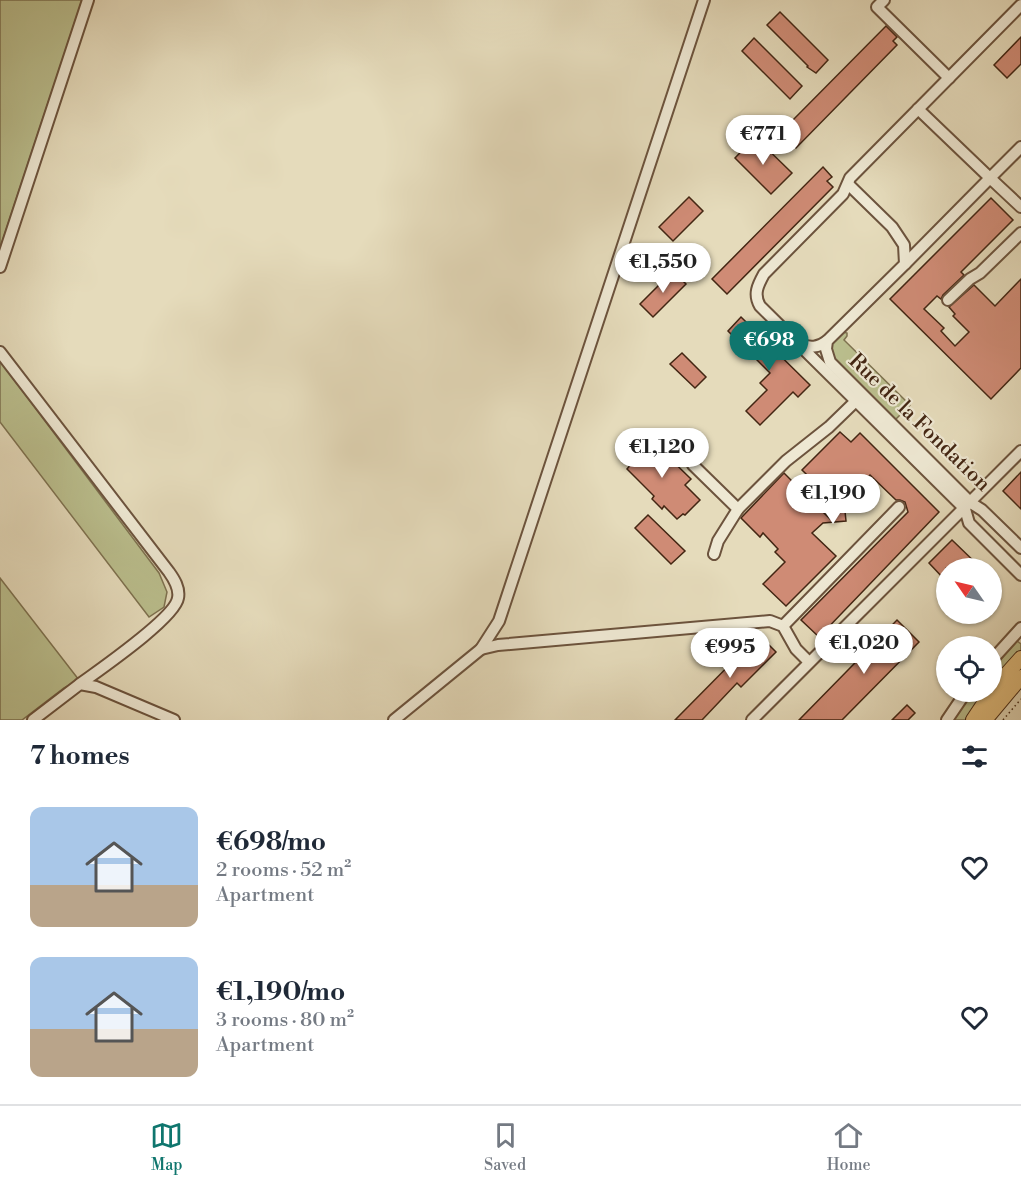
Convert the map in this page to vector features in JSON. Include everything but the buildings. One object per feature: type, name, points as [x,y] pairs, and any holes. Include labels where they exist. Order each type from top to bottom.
[{"type":"main road","points":[[973,720],[995,687],[1021,658]]},
{"type":"main road","points":[[985,720],[1021,677]]},
{"type":"lane","points":[[0,267],[88,0]]},
{"type":"lane","points":[[394,720],[481,649],[499,621],[704,0]]},
{"type":"lane","points":[[884,0],[877,7],[949,78]]},
{"type":"lane","name":"Rue de la Fondation","points":[[860,397],[799,344],[760,306],[757,300],[757,288],[764,274],[843,194],[850,178],[1021,5]]},
{"type":"lane","points":[[918,109],[1021,207]]},
{"type":"lane","name":"Rue de la Fondation","points":[[1021,147],[827,341],[826,349],[830,362],[860,397],[968,506],[982,510],[1021,548]]},
{"type":"lane","points":[[848,184],[892,227],[904,245],[905,264]]},
{"type":"lane","points":[[948,300],[1021,233]]},
{"type":"lane","points":[[799,344],[813,347],[827,341]]},
{"type":"lane","points":[[0,352],[169,572],[178,591],[176,604],[162,621],[33,720]]},
{"type":"lane","points":[[714,554],[718,541],[738,509],[786,461],[829,427],[860,397]]},
{"type":"lane","points":[[752,720],[1021,451]]},
{"type":"lane","points":[[689,453],[693,465],[738,509]]},
{"type":"lane","name":"Rue de la Fondation","points":[[968,506],[969,523],[1021,574]]},
{"type":"lane","points":[[783,626],[899,507]]},
{"type":"lane","points":[[481,649],[498,645],[770,621],[783,626],[796,650],[809,662]]},
{"type":"lane","points":[[1002,649],[1021,628]]},
{"type":"lane","points":[[80,684],[96,687],[174,720]]},
{"type":"lane","points":[[947,720],[959,702]]},
{"type":"path","points":[[1003,720],[1021,699]]},
{"type":"green space","points":[[0,0],[82,0],[0,248]]},
{"type":"green space","points":[[843,332],[847,333],[844,340],[910,405],[894,421],[833,360],[831,343]]},
{"type":"green space","points":[[0,361],[159,573],[167,592],[164,607],[149,617],[0,422]]},
{"type":"green space","points":[[0,578],[79,680],[64,688],[22,720],[0,720]]},
{"type":"green space","points":[[1017,641],[1021,644],[1021,650],[1002,672],[1002,658]]},
{"type":"green space","points":[[966,702],[980,702],[969,720],[953,720]]}]
